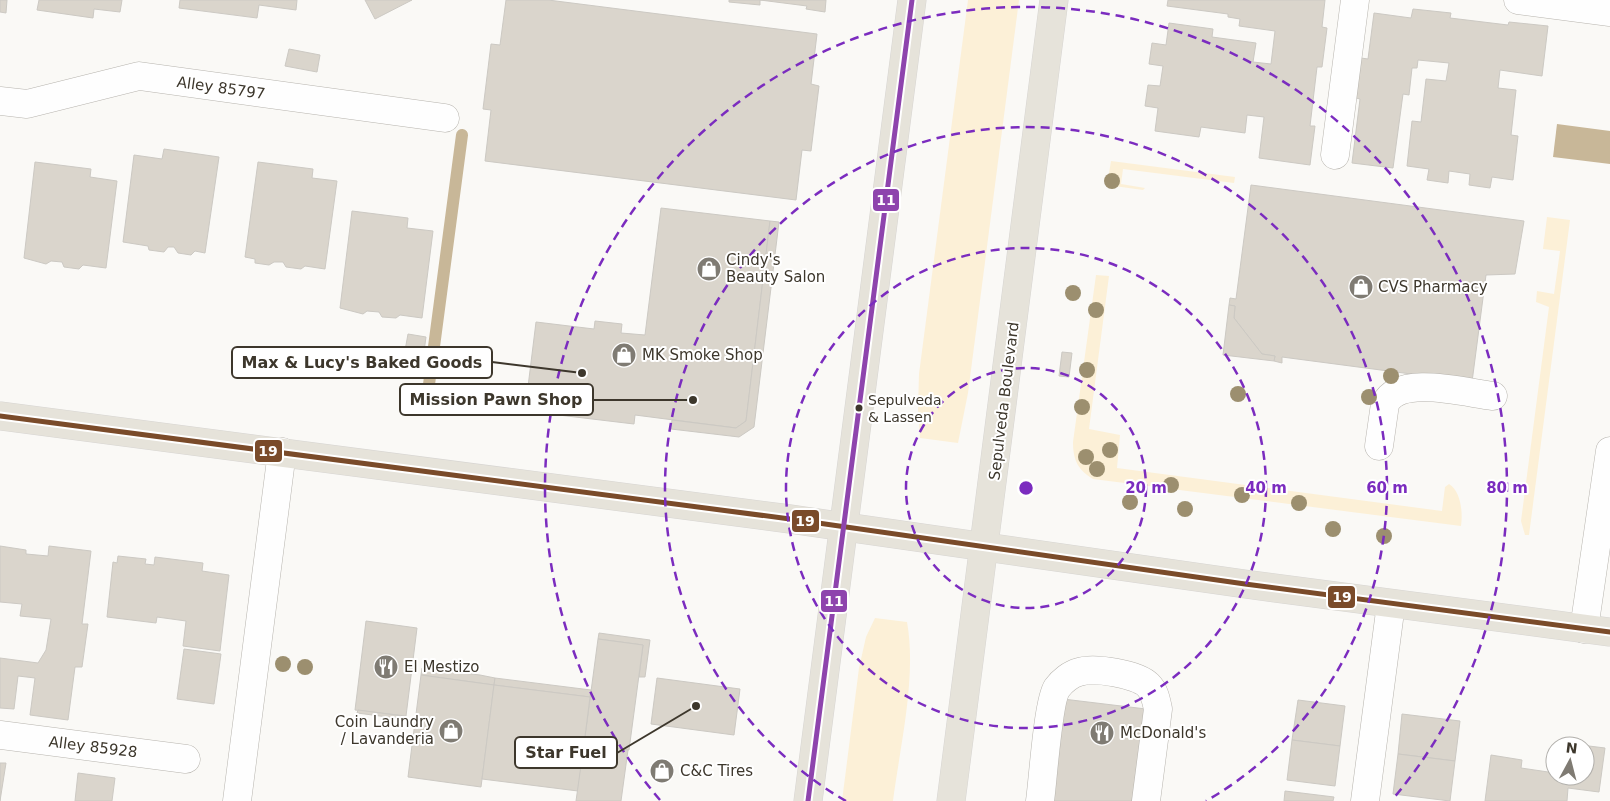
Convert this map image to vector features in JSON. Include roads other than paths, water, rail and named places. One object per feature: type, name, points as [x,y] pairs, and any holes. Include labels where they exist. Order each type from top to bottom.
[{"type":"main road","points":[[808,801],[912,0]]},
{"type":"main road","name":"Sepulveda Boulevard","points":[[952,801],[1054,0]]},
{"type":"main road","points":[[0,416],[844,526],[1391,604],[1610,632]]},
{"type":"street","points":[[1335,155],[1355,0]]},
{"type":"street","points":[[1518,0],[1610,12]]},
{"type":"street","name":"Alley 85797","points":[[0,101],[28,104],[138,76],[445,118]]},
{"type":"street","points":[[1379,446],[1385,404],[1388,398],[1400,390],[1420,387],[1493,396]]},
{"type":"street","points":[[1584,629],[1610,451]]},
{"type":"street","points":[[237,801],[282,452]]},
{"type":"street","points":[[1365,801],[1391,604]]},
{"type":"street","points":[[1040,801],[1053,696],[1066,679],[1079,672],[1094,671],[1128,675],[1141,679],[1156,696],[1158,709],[1146,801]]},
{"type":"street","name":"Alley 85928","points":[[0,735],[186,760]]},
{"type":"waterway","points":[[428,392],[462,135]]},
{"type":"place","name":"Cindy's Beauty Salon","points":[[709,269]]},
{"type":"place","name":"CVS Pharmacy","points":[[1361,287]]},
{"type":"place","name":"MK Smoke Shop","points":[[624,355]]},
{"type":"place","name":"Max & Lucy's Baked Goods","points":[[582,373]]},
{"type":"place","name":"Mission Pawn Shop","points":[[693,400]]},
{"type":"place","name":"Sepulveda & Lassen","points":[[859,408]]},
{"type":"place","name":"El Mestizo","points":[[386,667]]},
{"type":"place","name":"Star Fuel","points":[[696,706]]},
{"type":"place","name":"Coin Laundry / Lavanderia","points":[[451,731]]},
{"type":"place","name":"McDonald's","points":[[1102,733]]},
{"type":"place","name":"C&C Tires","points":[[662,771]]}]
